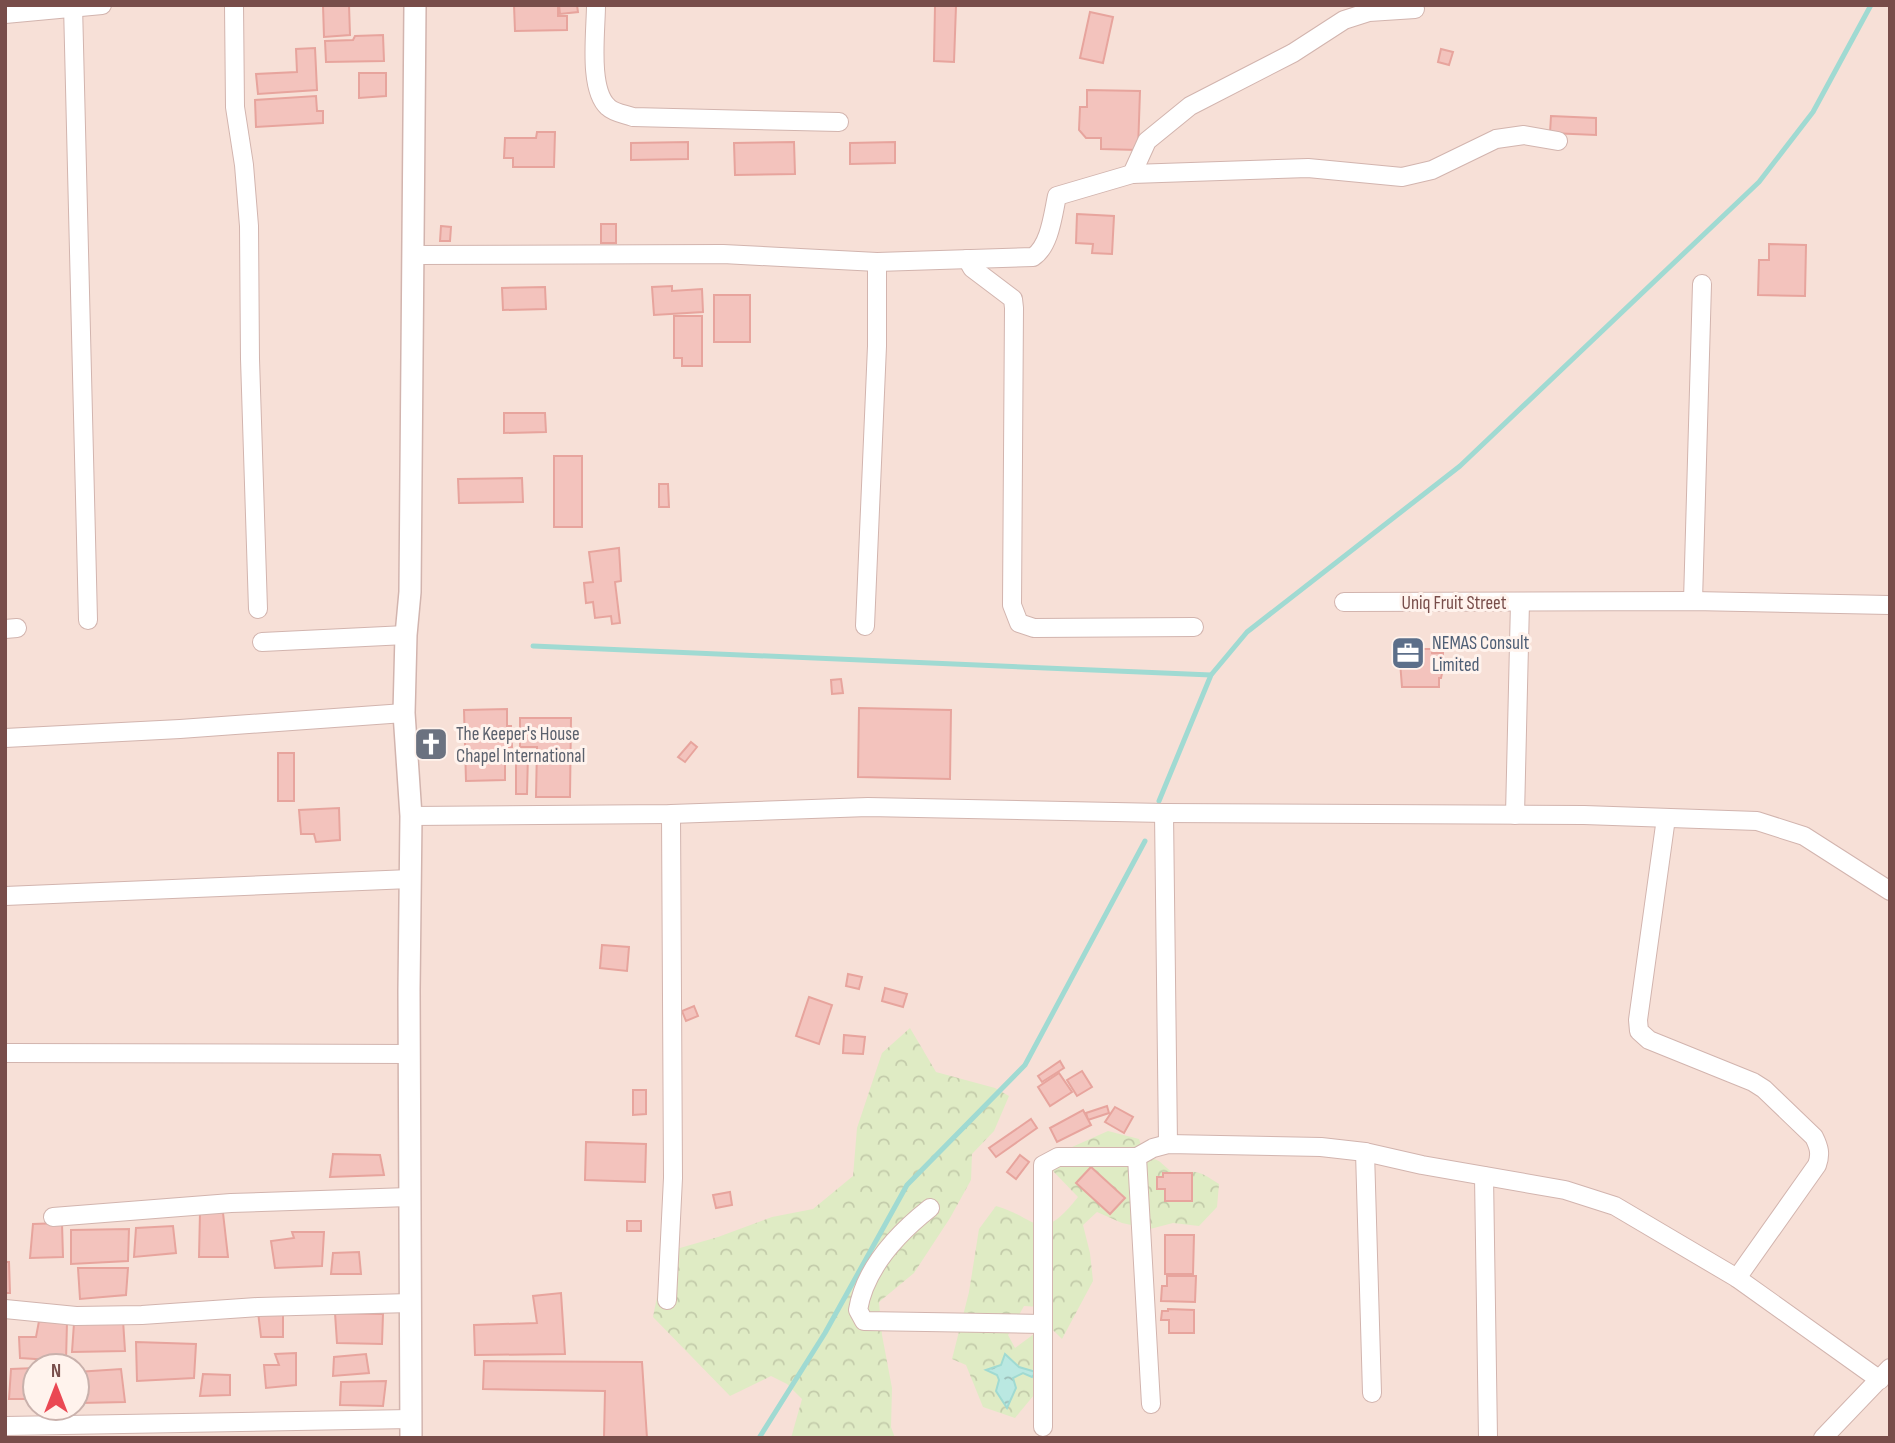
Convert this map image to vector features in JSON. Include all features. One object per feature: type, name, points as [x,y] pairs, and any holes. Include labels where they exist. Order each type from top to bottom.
[{"type":"street","points":[[5,14],[102,5]]},
{"type":"street","points":[[234,5],[234,107],[244,165],[249,226],[250,359],[258,610]]},
{"type":"street","points":[[5,1426],[411,1428],[411,816],[404,713],[410,592],[415,5]]},
{"type":"street","points":[[596,5],[595,78],[601,100],[610,110],[633,117],[839,122]]},
{"type":"street","points":[[73,6],[88,620]]},
{"type":"street","points":[[1132,174],[1147,141],[1190,106],[1293,53],[1344,20],[1368,12],[1415,9]]},
{"type":"street","points":[[414,255],[723,254],[877,262],[1033,257],[1038,254],[1047,236],[1058,196],[1132,174],[1308,168],[1402,177],[1432,170],[1496,139],[1524,135],[1558,141]]},
{"type":"street","points":[[967,260],[972,268],[1013,299],[1012,605],[1019,623],[1034,628],[1194,627]]},
{"type":"street","points":[[865,626],[877,346],[877,262]]},
{"type":"street","points":[[1693,601],[1702,284]]},
{"type":"street","points":[[1520,603],[1693,601],[1889,605]]},
{"type":"street","name":"Uniq Fruit Street","points":[[1344,603],[1520,603],[1516,816]]},
{"type":"street","points":[[262,642],[406,635]]},
{"type":"street","points":[[5,737],[180,729],[404,713]]},
{"type":"street","points":[[411,816],[671,814],[868,807],[1758,821],[1804,836],[1890,891]]},
{"type":"street","points":[[1164,813],[1168,1144]]},
{"type":"street","points":[[667,1300],[673,1178],[671,814]]},
{"type":"street","points":[[1666,818],[1638,1020],[1639,1031],[1649,1040],[1753,1082],[1764,1089],[1814,1136],[1819,1146],[1818,1165],[1737,1278]]},
{"type":"street","points":[[5,896],[410,879]]},
{"type":"street","points":[[5,1053],[409,1054]]},
{"type":"street","points":[[1043,1427],[1043,1165],[1058,1157],[1137,1157],[1153,1148],[1168,1144],[1321,1147],[1365,1152],[1565,1190],[1615,1206],[1737,1278],[1885,1374],[1823,1438]]},
{"type":"street","points":[[1365,1152],[1372,1393]]},
{"type":"street","points":[[1137,1157],[1150,1404]]},
{"type":"street","points":[[1484,1176],[1488,1438]]},
{"type":"street","points":[[53,1217],[231,1203],[409,1197]]},
{"type":"street","points":[[930,1208],[907,1226],[888,1247],[861,1295],[858,1310],[864,1321],[1042,1324]]},
{"type":"street","points":[[5,1309],[76,1316],[411,1303]]},
{"type":"shaded area","points":[[5,5],[1890,5],[1890,1438],[5,1438]]},
{"type":"green space","points":[[910,1028],[936,1072],[995,1088],[1009,1096],[994,1131],[972,1154],[971,1180],[950,1218],[914,1273],[879,1302],[892,1388],[891,1427],[895,1438],[791,1438],[802,1399],[787,1384],[771,1376],[730,1396],[653,1317],[666,1252],[772,1217],[813,1209],[853,1176],[857,1128],[882,1053]]},
{"type":"green space","points":[[1108,1131],[1139,1139],[1144,1155],[1159,1161],[1176,1176],[1194,1172],[1219,1184],[1217,1207],[1199,1226],[1173,1223],[1150,1229],[1122,1223],[1097,1212],[1083,1225],[1093,1281],[1062,1339],[1051,1328],[1040,1307],[1024,1306],[1008,1335],[1015,1348],[1038,1331],[1034,1395],[1015,1418],[983,1407],[966,1365],[952,1359],[969,1292],[979,1229],[996,1206],[1038,1224],[1046,1225],[1055,1221],[1078,1197],[1052,1170],[1072,1147]]},
{"type":"water","points":[[1005,1354],[1019,1367],[1036,1372],[1032,1377],[1023,1373],[1013,1378],[1016,1388],[1007,1408],[996,1391],[999,1380],[997,1375],[986,1370],[1001,1365]]},
{"type":"building","points":[[323,5],[349,5],[350,35],[324,37]]},
{"type":"building","points":[[514,5],[558,5],[558,16],[567,16],[567,30],[515,31]]},
{"type":"building","points":[[559,5],[577,5],[578,12],[560,14]]},
{"type":"building","points":[[935,6],[956,6],[954,62],[934,61]]},
{"type":"building","points":[[1090,12],[1113,17],[1103,63],[1080,58]]},
{"type":"building","points":[[383,35],[384,61],[326,62],[325,41]]},
{"type":"building","points":[[315,48],[317,90],[258,94],[256,74],[297,72],[296,49]]},
{"type":"building","points":[[1441,49],[1453,52],[1449,65],[1438,62]]},
{"type":"building","points":[[359,73],[386,73],[386,96],[359,98]]},
{"type":"building","points":[[1087,90],[1140,91],[1138,150],[1101,149],[1101,138],[1086,138],[1079,130],[1080,107],[1087,107]]},
{"type":"building","points":[[316,96],[317,111],[323,111],[323,123],[256,127],[255,100]]},
{"type":"building","points":[[1551,116],[1596,118],[1596,135],[1550,133]]},
{"type":"building","points":[[537,132],[555,132],[554,167],[513,167],[513,158],[504,158],[505,138],[536,138]]},
{"type":"building","points":[[688,142],[688,159],[631,160],[631,143]]},
{"type":"building","points":[[794,142],[795,174],[735,175],[734,143]]},
{"type":"building","points":[[895,142],[895,163],[850,164],[850,143]]},
{"type":"building","points":[[1077,214],[1114,216],[1112,254],[1092,253],[1093,244],[1076,243]]},
{"type":"building","points":[[601,224],[616,224],[616,243],[601,243]]},
{"type":"building","points":[[441,226],[451,227],[450,241],[440,241]]},
{"type":"building","points":[[1769,244],[1806,245],[1805,296],[1758,295],[1759,260],[1769,260]]},
{"type":"building","points":[[672,286],[672,291],[702,289],[703,312],[654,315],[652,287]]},
{"type":"building","points":[[545,287],[546,309],[503,310],[502,288]]},
{"type":"building","points":[[714,295],[750,295],[750,342],[714,342]]},
{"type":"building","points":[[674,316],[702,316],[702,366],[682,366],[682,358],[674,358]]},
{"type":"building","points":[[504,413],[545,413],[546,432],[504,433]]},
{"type":"building","points":[[554,456],[582,456],[582,527],[554,527]]},
{"type":"building","points":[[522,478],[523,502],[459,503],[458,479]]},
{"type":"building","points":[[659,484],[668,484],[669,507],[659,507]]},
{"type":"building","points":[[619,548],[621,581],[615,582],[620,623],[612,624],[611,616],[595,618],[593,602],[586,603],[584,583],[593,582],[589,552]]},
{"type":"building","points":[[1399,649],[1432,649],[1432,653],[1443,653],[1439,687],[1402,687]]},
{"type":"building","points":[[841,679],[843,693],[832,694],[831,680]]},
{"type":"building","points":[[859,708],[951,710],[950,779],[858,777]]},
{"type":"building","points":[[507,709],[507,726],[511,726],[512,747],[505,747],[505,780],[466,781],[464,710]]},
{"type":"building","points":[[520,718],[571,718],[570,797],[536,797],[537,747],[520,747]]},
{"type":"building","points":[[691,742],[697,747],[685,762],[678,757]]},
{"type":"building","points":[[278,753],[294,753],[294,801],[278,801]]},
{"type":"building","points":[[516,754],[528,754],[527,794],[516,794]]},
{"type":"building","points":[[339,808],[340,840],[316,842],[314,834],[301,834],[299,810]]},
{"type":"building","points":[[602,945],[629,947],[627,971],[600,968]]},
{"type":"building","points":[[848,974],[862,977],[859,989],[846,986]]},
{"type":"building","points":[[885,988],[907,994],[903,1007],[882,1001]]},
{"type":"building","points":[[809,997],[832,1005],[819,1044],[796,1036]]},
{"type":"building","points":[[694,1006],[698,1016],[686,1021],[682,1011]]},
{"type":"building","points":[[844,1035],[865,1037],[863,1054],[843,1053]]},
{"type":"building","points":[[1060,1061],[1064,1068],[1042,1082],[1038,1076]]},
{"type":"building","points":[[1082,1071],[1092,1087],[1077,1096],[1067,1080]]},
{"type":"building","points":[[1059,1073],[1072,1092],[1050,1106],[1038,1087]]},
{"type":"building","points":[[633,1090],[646,1090],[646,1114],[633,1115]]},
{"type":"building","points":[[1107,1106],[1109,1113],[1088,1120],[1086,1113]]},
{"type":"building","points":[[1115,1107],[1133,1117],[1124,1133],[1105,1122]]},
{"type":"building","points":[[1083,1110],[1091,1125],[1057,1142],[1050,1128]]},
{"type":"building","points":[[1031,1119],[1037,1128],[996,1157],[989,1148]]},
{"type":"building","points":[[586,1142],[646,1144],[645,1182],[585,1180]]},
{"type":"building","points":[[333,1154],[380,1155],[384,1175],[330,1177]]},
{"type":"building","points":[[1020,1155],[1029,1162],[1016,1179],[1007,1172]]},
{"type":"building","points":[[1091,1167],[1125,1198],[1110,1214],[1076,1183]]},
{"type":"building","points":[[1163,1173],[1192,1173],[1192,1201],[1165,1201],[1165,1189],[1157,1189],[1157,1177],[1163,1177]]},
{"type":"building","points":[[730,1192],[732,1205],[716,1208],[713,1195]]},
{"type":"building","points":[[200,1212],[223,1213],[228,1257],[199,1257]]},
{"type":"building","points":[[627,1221],[641,1221],[641,1231],[627,1231]]},
{"type":"building","points":[[62,1223],[63,1257],[30,1258],[33,1224]]},
{"type":"building","points":[[173,1226],[176,1253],[134,1257],[136,1228]]},
{"type":"building","points":[[129,1229],[128,1261],[71,1264],[71,1230]]},
{"type":"building","points":[[292,1232],[324,1232],[322,1266],[275,1268],[271,1241],[294,1238]]},
{"type":"building","points":[[1165,1235],[1194,1235],[1193,1274],[1165,1274]]},
{"type":"building","points":[[359,1252],[361,1274],[331,1274],[333,1253]]},
{"type":"building","points":[[5,1262],[9,1262],[10,1293],[5,1293]]},
{"type":"building","points":[[78,1268],[128,1268],[126,1295],[80,1299]]},
{"type":"building","points":[[1167,1276],[1196,1276],[1195,1302],[1161,1301],[1162,1286],[1167,1286]]},
{"type":"building","points":[[561,1293],[565,1354],[475,1355],[474,1325],[537,1323],[533,1296]]},
{"type":"building","points":[[1194,1310],[1194,1333],[1169,1333],[1169,1320],[1161,1320],[1162,1311]]},
{"type":"building","points":[[258,1312],[283,1312],[283,1337],[261,1337]]},
{"type":"building","points":[[335,1313],[383,1314],[382,1344],[337,1343]]},
{"type":"building","points":[[123,1320],[125,1351],[72,1352],[74,1323]]},
{"type":"building","points":[[39,1321],[67,1322],[66,1352],[21,1352],[20,1358],[19,1337],[36,1337]]},
{"type":"building","points":[[136,1342],[196,1344],[194,1378],[137,1381]]},
{"type":"building","points":[[296,1353],[296,1385],[266,1388],[264,1365],[279,1365],[275,1354]]},
{"type":"building","points":[[366,1354],[369,1373],[333,1376],[334,1357]]},
{"type":"building","points":[[484,1361],[642,1362],[647,1438],[604,1438],[605,1391],[483,1389]]},
{"type":"building","points":[[11,1369],[21,1369],[21,1399],[9,1399]]},
{"type":"building","points":[[121,1369],[125,1402],[91,1403],[91,1371]]},
{"type":"building","points":[[203,1374],[230,1375],[230,1395],[200,1396]]},
{"type":"building","points":[[386,1381],[383,1406],[340,1405],[341,1382]]},
{"type":"waterway","points":[[1159,801],[1211,675],[1247,632],[1460,466],[1759,182],[1813,112],[1871,5]]},
{"type":"waterway","points":[[533,646],[1211,675]]},
{"type":"waterway","points":[[759,1438],[825,1333],[907,1185],[1025,1065],[1145,841]]},
{"type":"place","name":"NEMAS Consult Limited","points":[[1408,653]]},
{"type":"place","name":"The Keeper's House Chapel International","points":[[431,744]]}]
